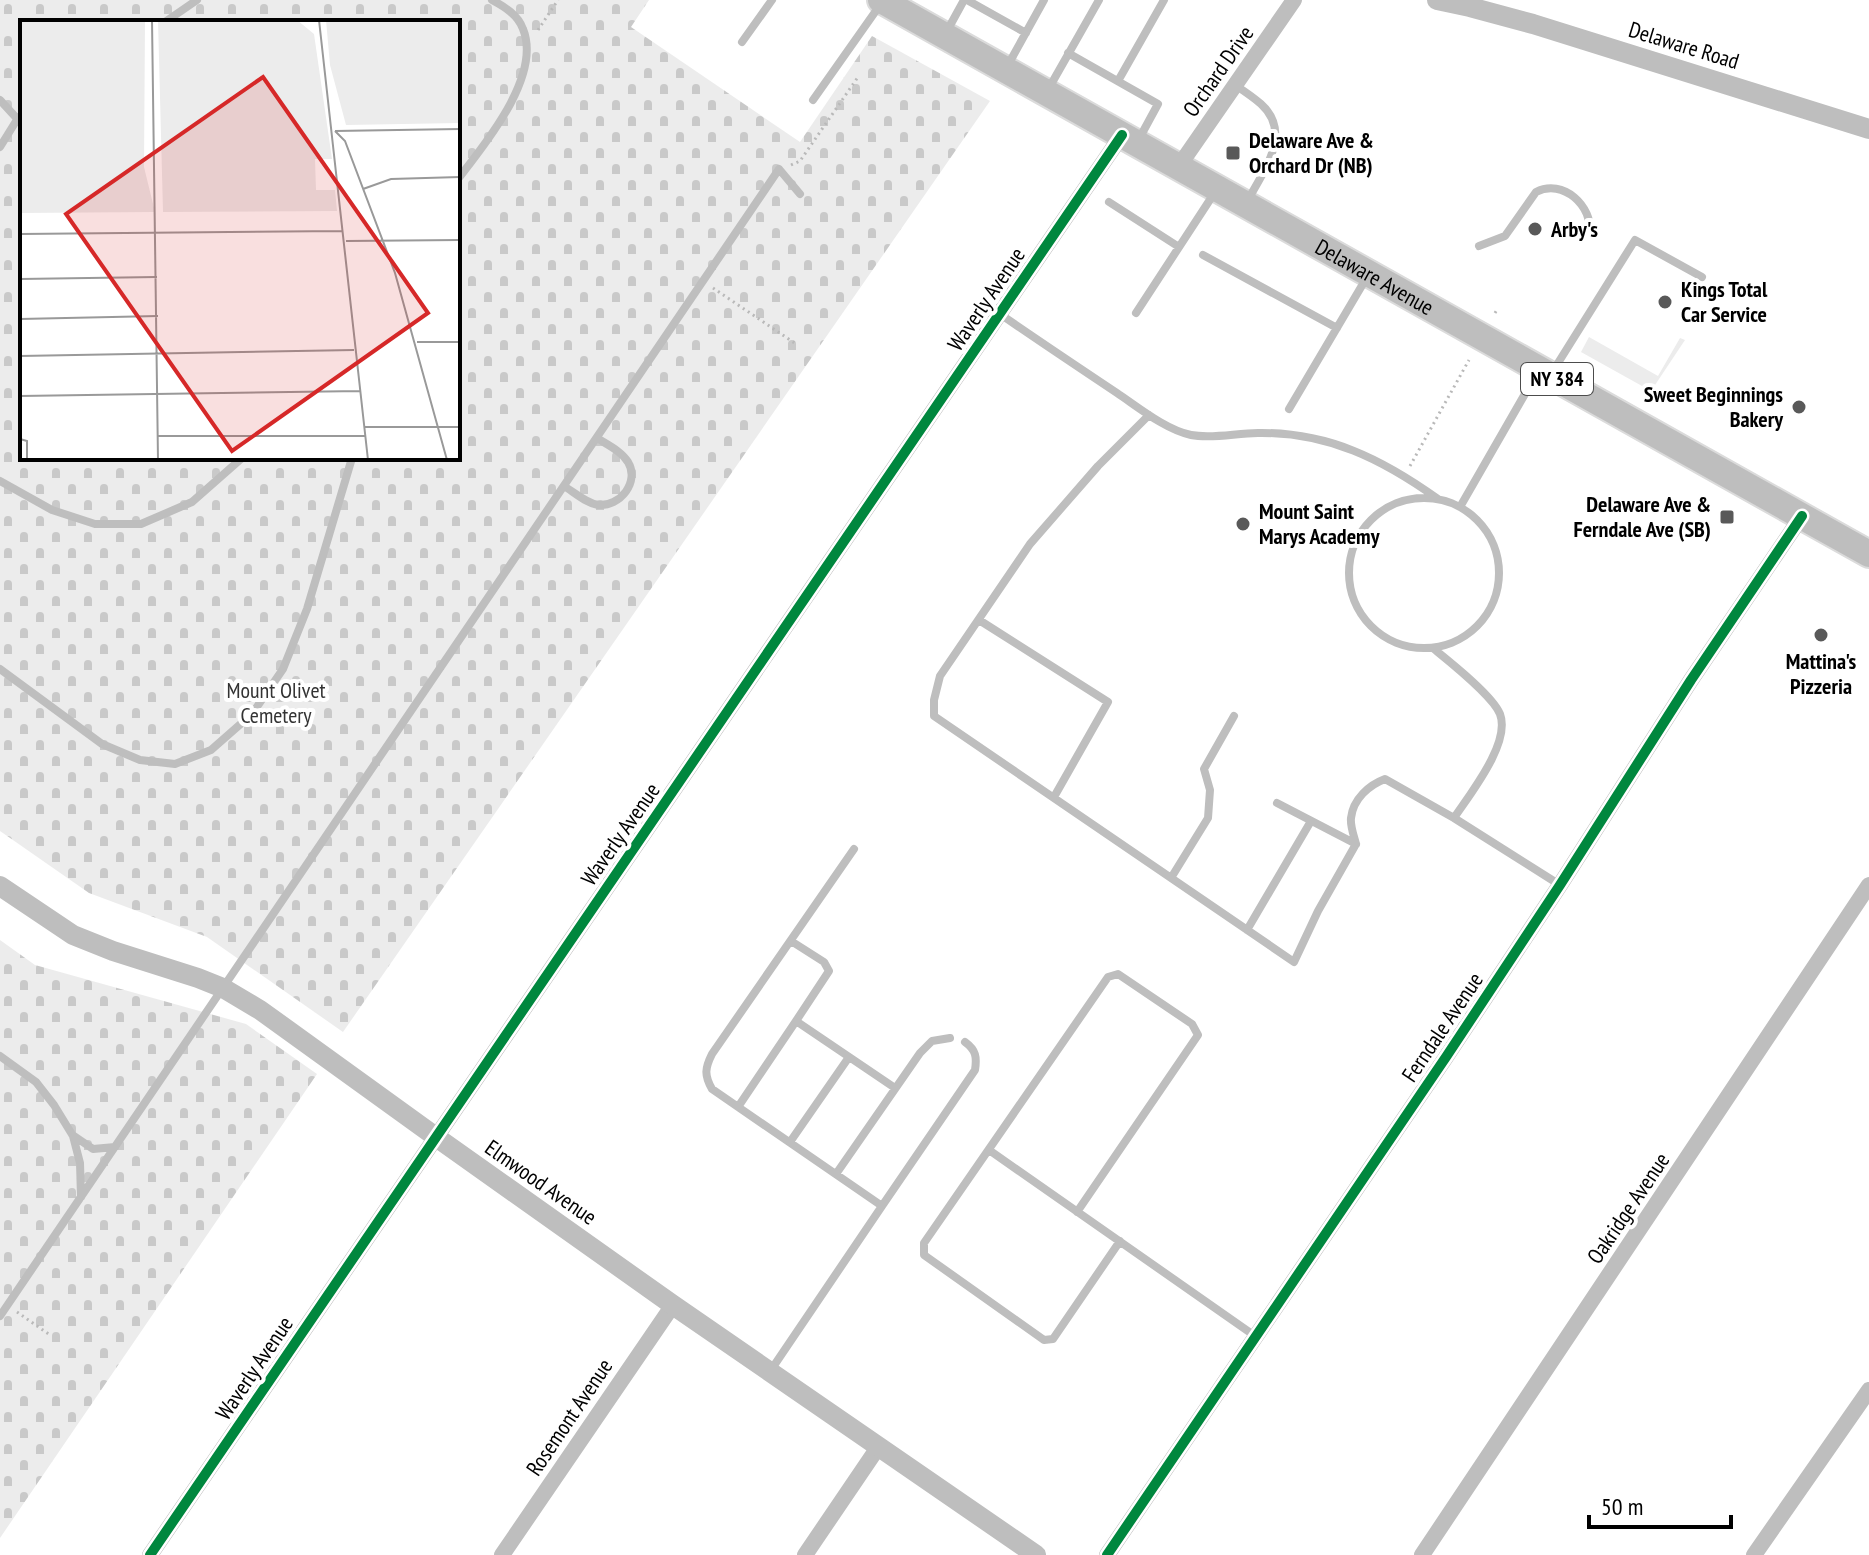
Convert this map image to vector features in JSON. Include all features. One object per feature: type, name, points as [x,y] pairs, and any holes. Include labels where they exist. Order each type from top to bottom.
[{"type":"main road","name":"Delaware Avenue","points":[[882,1],[1869,554]]},
{"type":"street","name":"Orchard Drive","points":[[1179,166],[1294,0]]},
{"type":"street","name":"Delaware Road","points":[[1437,0],[1533,24],[1869,129]]},
{"type":"street","name":"Waverly Avenue","points":[[150,1555],[1000,314],[1130,139]]},
{"type":"street","name":"Ferndale Avenue","points":[[1107,1555],[1560,885],[1691,680],[1802,516]]},
{"type":"street","name":"Oakridge Avenue","points":[[1422,1555],[1869,885]]},
{"type":"street","name":"Elmwood Avenue","points":[[0,886],[73,935],[223,988],[260,1010],[673,1305],[1036,1555]]},
{"type":"street","name":"Rosemont Avenue","points":[[502,1555],[673,1305]]},
{"type":"street","points":[[1754,1555],[1869,1390]]},
{"type":"street","points":[[805,1555],[879,1446]]},
{"type":"lane","points":[[168,20],[197,0]]},
{"type":"lane","points":[[460,176],[508,108],[524,75],[527,45],[523,27],[508,9],[492,0]]},
{"type":"lane","points":[[742,42],[772,0]]},
{"type":"lane","points":[[945,36],[966,0],[1026,33]]},
{"type":"lane","points":[[1005,69],[1044,0]]},
{"type":"lane","points":[[1046,92],[1099,0]]},
{"type":"lane","points":[[1118,81],[1164,0]]},
{"type":"lane","points":[[813,100],[882,1]]},
{"type":"lane","points":[[1068,53],[1158,104],[1130,139]]},
{"type":"lane","points":[[1235,85],[1263,105],[1276,125],[1274,152],[1246,203]]},
{"type":"lane","points":[[0,100],[20,119]]},
{"type":"lane","points":[[0,147],[20,121]]},
{"type":"lane","points":[[0,1316],[779,169],[800,194]]},
{"type":"lane","points":[[1136,313],[1218,188]]},
{"type":"lane","points":[[1479,246],[1505,236],[1541,189],[1557,189],[1580,202],[1590,220],[1590,234]]},
{"type":"lane","points":[[1109,202],[1179,247]]},
{"type":"lane","points":[[1460,507],[1545,372],[1635,240],[1702,277]]},
{"type":"lane","points":[[1203,255],[1337,328]]},
{"type":"lane","points":[[1289,409],[1369,273]]},
{"type":"lane","points":[[1000,314],[1149,415],[1180,431],[1193,436],[1284,433],[1329,441],[1355,450],[1404,476],[1479,521],[1493,541],[1499,564],[1499,587],[1491,610],[1476,628],[1457,642],[1434,649],[1408,647],[1384,637],[1364,620],[1352,596],[1349,570],[1354,545],[1369,523],[1389,506],[1415,498],[1438,499]]},
{"type":"lane","points":[[1149,415],[1098,466],[1030,544],[940,676],[934,716],[1294,962],[1318,911],[1356,844],[1350,820],[1355,803],[1372,784],[1385,779],[1560,885]]},
{"type":"lane","points":[[564,486],[589,502],[602,505],[616,502],[627,492],[632,478],[630,464],[597,438]]},
{"type":"lane","points":[[0,481],[52,510],[95,524],[141,524],[192,502],[240,460]]},
{"type":"lane","points":[[0,669],[102,744],[140,760],[175,764],[211,750],[252,714],[283,669],[307,609],[351,460]]},
{"type":"lane","points":[[979,620],[1108,702],[1054,797]]},
{"type":"lane","points":[[1434,649],[1479,688],[1500,713],[1503,735],[1454,818]]},
{"type":"lane","points":[[1171,878],[1208,818],[1210,790],[1204,769],[1234,716]]},
{"type":"lane","points":[[1277,803],[1356,844]]},
{"type":"lane","points":[[1247,930],[1311,821]]},
{"type":"lane","points":[[854,849],[705,1068],[712,1089],[882,1206]]},
{"type":"lane","points":[[738,1107],[829,971],[824,962],[791,941]]},
{"type":"lane","points":[[1077,1212],[1198,1035],[1192,1024],[1118,974],[1108,977],[924,1243],[924,1255],[1044,1340],[1053,1339],[1120,1241]]},
{"type":"lane","points":[[796,1021],[895,1088]]},
{"type":"lane","points":[[836,1174],[920,1053],[932,1041],[950,1038]]},
{"type":"lane","points":[[771,1371],[975,1070],[977,1057],[965,1042]]},
{"type":"lane","points":[[0,1056],[36,1082],[73,1136],[80,1163],[81,1198]]},
{"type":"lane","points":[[790,1142],[849,1057]]},
{"type":"lane","points":[[73,1136],[93,1149],[115,1147]]},
{"type":"lane","points":[[989,1150],[1256,1336]]},
{"type":"path","points":[[527,45],[558,0]]},
{"type":"path","points":[[779,169],[800,161],[858,77]]},
{"type":"path","points":[[704,282],[796,344]]},
{"type":"path","points":[[1404,476],[1469,360]]},
{"type":"path","points":[[7,1305],[50,1335]]},
{"type":"green space","name":"Mount Olivet Cemetery","points":[[0,0],[649,0],[631,27],[800,142],[872,36],[990,101],[343,1032],[207,937],[89,893],[0,831]]},
{"type":"green space","points":[[1589,337],[1658,376],[1680,338],[1685,340],[1651,391],[1581,352]]},
{"type":"green space","points":[[0,940],[35,965],[246,1024],[317,1074],[0,1538]]},
{"type":"cycle path","points":[[150,1555],[1122,135]]},
{"type":"cycle path","points":[[1107,1555],[1446,1057],[1691,680],[1802,516]]},
{"type":"place","name":"Delaware Ave & Orchard Dr (NB)","points":[[1233,153]]},
{"type":"place","name":"Arby's","points":[[1535,229]]},
{"type":"place","name":"Kings Total Car Service","points":[[1665,302]]},
{"type":"place","name":"Sweet Beginnings Bakery","points":[[1799,407]]},
{"type":"place","name":"Delaware Ave & Ferndale Ave (SB)","points":[[1727,517]]},
{"type":"place","name":"Mount Saint Marys Academy","points":[[1243,524]]},
{"type":"place","name":"Mattina's Pizzeria","points":[[1821,635]]}]
